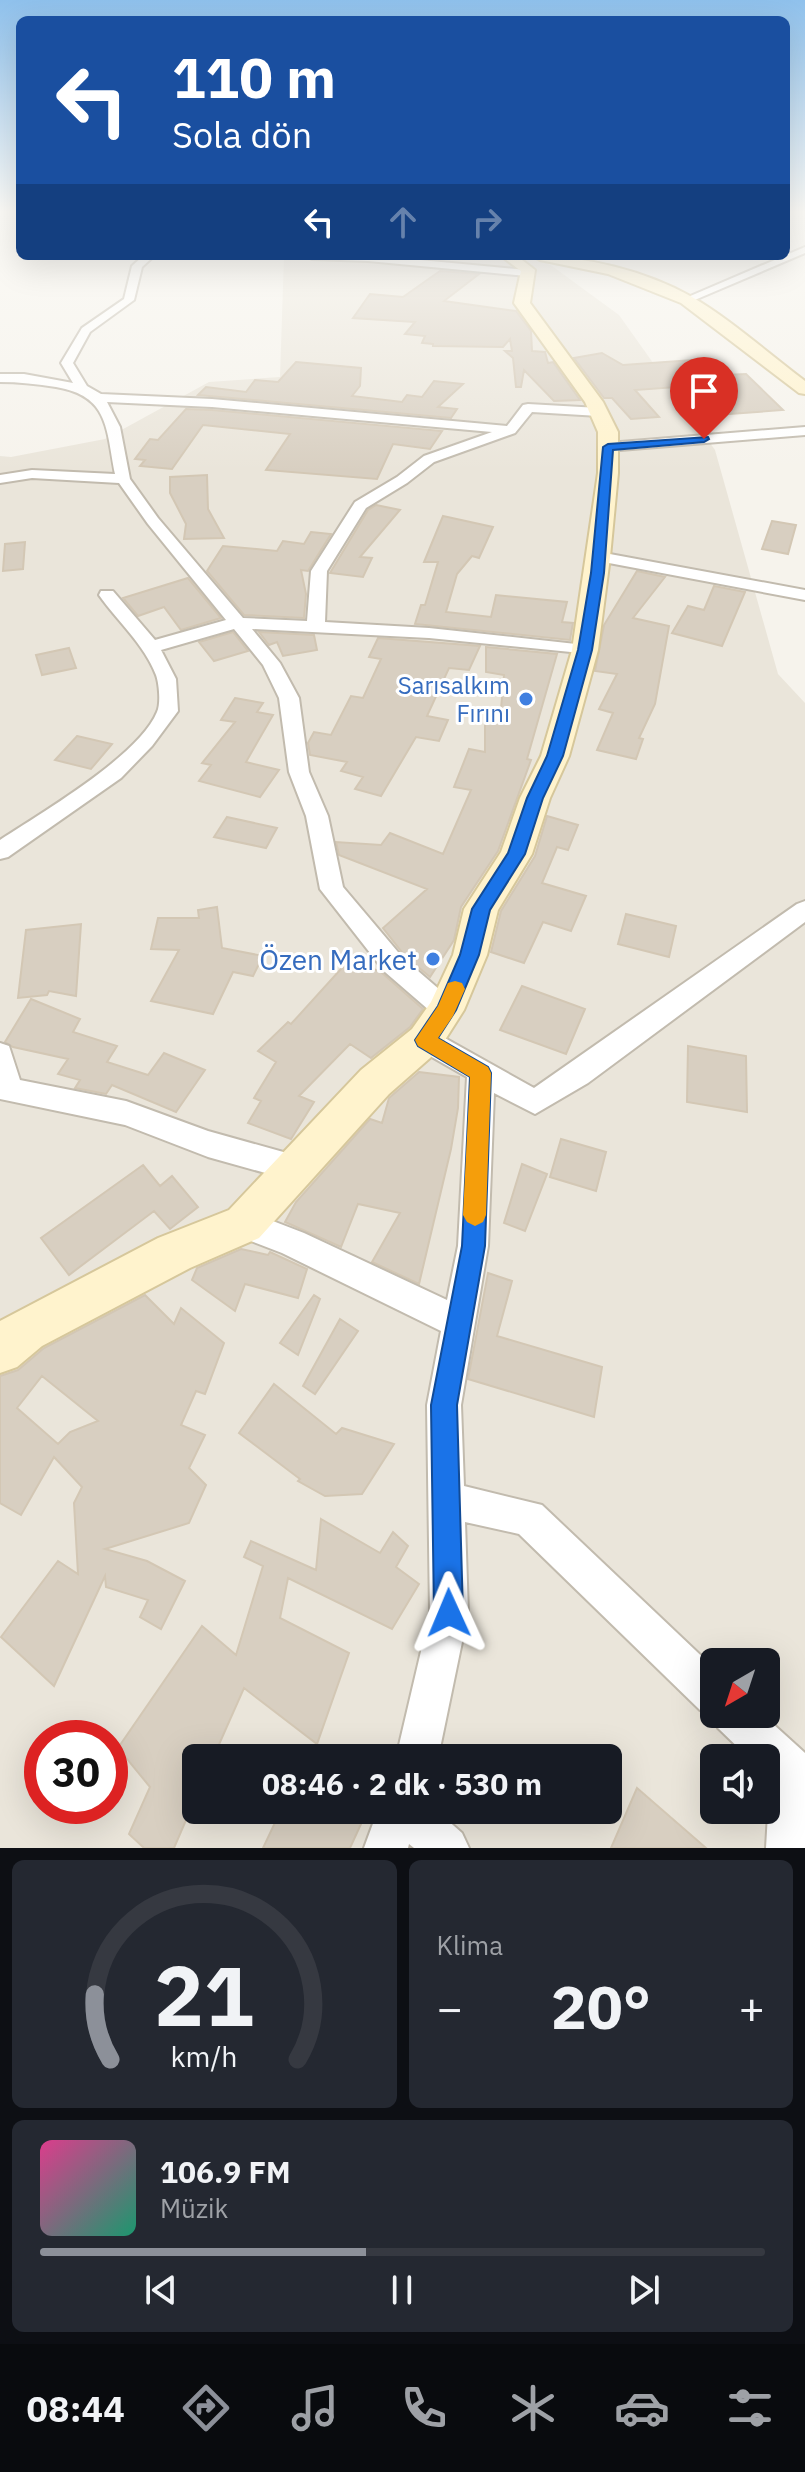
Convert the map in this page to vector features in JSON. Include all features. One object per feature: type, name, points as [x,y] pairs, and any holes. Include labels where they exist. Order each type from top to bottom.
[{"type":"street","points":[[129,299],[86,330],[67,363],[113,427],[123,479],[153,521],[271,663],[289,698],[299,772],[317,816],[332,889],[394,965],[446,1010]]},
{"type":"street","points":[[0,1350],[26,1330],[174,1253],[244,1224],[375,1082],[425,1040],[446,1010],[470,955],[481,909],[516,854],[535,798],[555,756],[585,650],[599,557],[608,432],[599,412],[522,299]]},
{"type":"street","points":[[686,300],[805,389]]},
{"type":"street","points":[[0,378],[24,378],[90,393],[510,430]]},
{"type":"street","points":[[316,626],[319,571],[360,505],[402,480],[429,459],[473,446],[510,430],[528,408],[599,412]]},
{"type":"street","points":[[608,447],[805,431]]},
{"type":"street","points":[[0,479],[32,474],[123,479]]},
{"type":"street","points":[[599,557],[805,595]]},
{"type":"street","points":[[0,851],[114,773],[168,711],[167,679],[151,647],[107,595]]},
{"type":"street","points":[[151,647],[236,623],[429,633],[585,650]]},
{"type":"street","points":[[425,1040],[535,1102],[578,1075],[805,910]]},
{"type":"street","points":[[0,1054],[5,1096],[126,1113],[208,1144],[294,1168]]},
{"type":"street","points":[[420,1744],[449,1613],[444,1405],[473,1246],[481,1073]]},
{"type":"street","points":[[244,1224],[293,1243],[457,1322]]},
{"type":"street","points":[[446,1500],[529,1518],[700,1683]]},
{"type":"street","points":[[751,1728],[799,1763],[788,1848]]},
{"type":"street","points":[[386,1848],[395,1824]]},
{"type":"street","points":[[418,1824],[447,1848]]},
{"type":"shaded area","points":[[283,299],[597,299],[619,315],[715,450],[778,674],[805,703],[805,1848],[0,1848],[0,456],[11,457],[105,439],[209,382],[280,377]]},
{"type":"building","points":[[366,299],[446,299],[444,301],[516,311],[531,331],[532,351],[545,352],[548,363],[553,362],[580,400],[554,401],[524,370],[521,387],[516,387],[513,358],[505,351],[512,351],[510,339],[503,347],[433,346],[422,343],[425,336],[405,334],[415,322],[353,318]]},
{"type":"building","points":[[602,353],[623,365],[707,359],[723,375],[746,374],[783,410],[716,415],[690,386],[635,390],[659,417],[631,419],[612,398],[604,398],[574,358]]},
{"type":"building","points":[[296,362],[361,368],[360,386],[352,396],[402,402],[407,395],[422,397],[434,381],[463,384],[438,407],[457,409],[451,418],[198,395],[206,387],[246,392],[255,380],[278,382]]},
{"type":"building","points":[[186,409],[442,431],[430,449],[393,444],[377,479],[266,470],[290,434],[203,425],[172,469],[140,466],[145,460],[135,459],[150,439],[158,440]]},
{"type":"building","points":[[207,475],[208,509],[224,538],[184,539],[186,524],[170,493],[170,477]]},
{"type":"building","points":[[376,505],[400,510],[360,557],[372,558],[363,577],[330,573],[368,510]]},
{"type":"building","points":[[443,516],[493,527],[479,558],[472,556],[457,574],[446,612],[491,617],[496,595],[567,602],[562,622],[573,623],[570,640],[415,624],[421,605],[425,605],[438,562],[424,562]]},
{"type":"building","points":[[772,521],[796,525],[788,554],[762,549]]},
{"type":"building","points":[[311,532],[331,534],[308,571],[301,570],[306,594],[304,618],[244,615],[207,571],[223,546],[277,551],[283,541],[304,544]]},
{"type":"building","points":[[25,542],[23,569],[3,571],[5,544]]},
{"type":"building","points":[[637,571],[665,577],[633,618],[669,626],[655,704],[639,738],[643,739],[636,759],[597,750],[613,713],[599,709],[617,674],[595,671],[604,625]]},
{"type":"building","points":[[188,578],[221,618],[181,630],[164,607],[138,616],[123,598]]},
{"type":"building","points":[[714,586],[745,592],[722,646],[672,633],[688,606],[704,610]]},
{"type":"building","points":[[233,632],[248,651],[214,661],[199,642]]},
{"type":"building","points":[[259,632],[314,635],[317,650],[283,656],[277,642],[269,645]]},
{"type":"building","points":[[378,638],[480,646],[469,670],[449,668],[427,716],[448,720],[439,741],[416,737],[381,796],[355,789],[363,777],[341,771],[347,762],[310,755],[308,743],[314,732],[331,735],[351,696],[363,698],[381,659],[369,657]]},
{"type":"building","points":[[486,647],[557,654],[527,759],[531,760],[498,851],[461,907],[454,940],[430,977],[405,956],[383,928],[427,889],[339,855],[336,842],[381,845],[390,833],[443,854],[471,790],[454,787],[469,749],[485,752],[485,718],[500,720],[504,675],[486,672]]},
{"type":"building","points":[[69,648],[76,668],[42,675],[36,655]]},
{"type":"building","points":[[235,698],[263,703],[257,712],[273,715],[246,762],[279,770],[260,797],[199,781],[211,765],[202,763],[235,722],[221,720]]},
{"type":"building","points":[[77,736],[112,744],[91,769],[55,760]]},
{"type":"building","points":[[547,816],[578,825],[568,850],[557,847],[542,883],[586,896],[571,931],[543,922],[524,963],[491,952],[501,911],[535,856]]},
{"type":"building","points":[[227,817],[277,828],[266,848],[214,837]]},
{"type":"building","points":[[217,907],[222,948],[263,956],[253,976],[233,972],[213,1014],[151,1001],[179,950],[151,949],[158,918],[199,918],[198,910]]},
{"type":"building","points":[[626,914],[676,926],[669,957],[618,944]]},
{"type":"building","points":[[81,924],[76,996],[49,991],[47,995],[18,998],[26,930]]},
{"type":"building","points":[[350,959],[381,972],[423,1009],[410,1027],[371,1058],[350,1044],[299,1096],[314,1102],[291,1139],[248,1123],[261,1101],[254,1098],[276,1062],[258,1051],[288,1022],[291,1024]]},
{"type":"building","points":[[522,986],[585,1009],[566,1054],[500,1030]]},
{"type":"building","points":[[31,999],[80,1019],[73,1032],[117,1046],[107,1062],[148,1075],[164,1053],[205,1070],[176,1112],[112,1085],[106,1094],[75,1088],[80,1080],[58,1074],[68,1059],[13,1047],[5,1042]]},
{"type":"building","points":[[688,1046],[746,1056],[747,1112],[687,1102]]},
{"type":"building","points":[[419,1072],[459,1077],[458,1108],[451,1149],[419,1284],[372,1262],[400,1213],[358,1204],[341,1247],[285,1222],[296,1202],[370,1119],[382,1123],[389,1098]]},
{"type":"building","points":[[561,1139],[606,1152],[596,1191],[550,1177]]},
{"type":"building","points":[[522,1164],[547,1174],[525,1231],[504,1223]]},
{"type":"building","points":[[143,1165],[160,1186],[172,1176],[198,1207],[170,1229],[154,1211],[69,1275],[41,1238]]},
{"type":"building","points":[[241,1249],[268,1255],[270,1252],[307,1269],[298,1298],[245,1284],[235,1311],[192,1280],[197,1268]]},
{"type":"building","points":[[488,1273],[512,1281],[497,1336],[602,1367],[594,1417],[468,1379]]},
{"type":"building","points":[[145,1295],[174,1324],[181,1308],[224,1343],[205,1394],[196,1391],[181,1425],[205,1435],[189,1468],[206,1485],[189,1523],[105,1549],[147,1561],[185,1581],[161,1629],[140,1617],[148,1600],[106,1587],[105,1576],[54,1686],[1,1637],[58,1561],[78,1574],[74,1503],[82,1487],[54,1457],[21,1515],[0,1503],[0,1376],[18,1370],[44,1348]],"holes":[[[42,1376],[98,1421],[70,1432],[58,1444],[17,1408]]]},
{"type":"building","points":[[314,1295],[320,1299],[298,1355],[280,1343]]},
{"type":"building","points":[[340,1319],[358,1331],[315,1394],[303,1386]]},
{"type":"building","points":[[274,1384],[336,1434],[342,1428],[394,1444],[362,1494],[325,1496],[298,1481],[300,1479],[239,1433]]},
{"type":"building","points":[[321,1519],[380,1553],[393,1532],[408,1546],[396,1567],[419,1584],[392,1629],[288,1578],[280,1618],[349,1653],[317,1744],[244,1688],[219,1744],[182,1744],[184,1824],[174,1848],[144,1848],[129,1834],[150,1787],[128,1760],[128,1733],[202,1626],[236,1655],[263,1566],[244,1557],[251,1541],[316,1570]]},
{"type":"building","points":[[637,1788],[706,1848],[611,1848]]},
{"type":"building","points":[[274,1824],[361,1824],[350,1848],[263,1848]]},
{"type":"slow traffic","points":[[455,989],[446,1010],[425,1040],[481,1073],[475,1215]]},
{"type":"place","name":"Sarısalkım Fırını","points":[[526,699]]},
{"type":"place","name":"Özen Market","points":[[433,959]]},
{"type":"route","points":[[449,1613],[444,1405],[473,1246],[481,1073],[425,1040],[446,1010],[470,955],[481,909],[516,854],[535,798],[555,756],[585,650],[598,573],[608,447],[704,439]]}]
